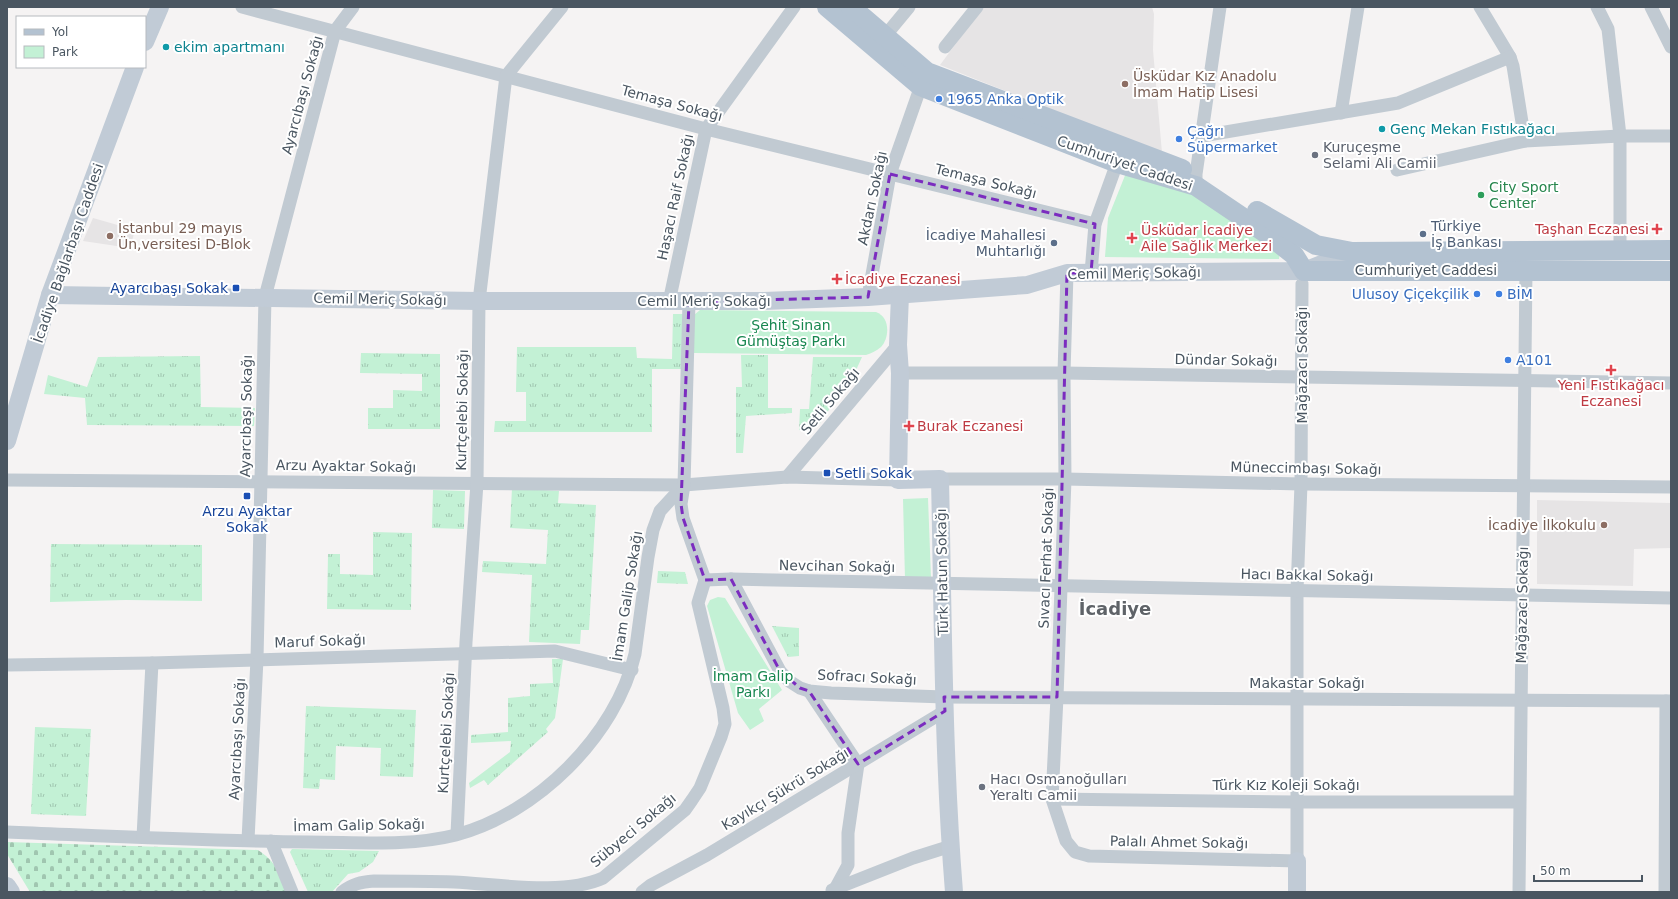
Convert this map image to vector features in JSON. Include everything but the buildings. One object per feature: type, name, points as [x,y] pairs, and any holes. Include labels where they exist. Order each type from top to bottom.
[{"type":"main road","name":"Cumhuriyet Caddesi","points":[[827,7],[923,79],[1117,163],[1196,180],[1294,255],[1303,277],[1526,270],[1671,271]]},
{"type":"main road","name":"Cumhuriyet Caddesi","points":[[851,7],[885,36],[923,79],[1196,180],[1316,245],[1352,252],[1671,250]]},
{"type":"street","points":[[146,40],[160,7]]},
{"type":"street","name":"Temaşa Sokağı","points":[[242,7],[706,129],[1095,224]]},
{"type":"street","name":"Ayarcıbaşı Sokağı","points":[[248,840],[257,659],[265,297],[335,32],[353,7]]},
{"type":"street","points":[[506,76],[562,7]]},
{"type":"street","name":"Haşacı Raif Sokağı","points":[[669,302],[706,129],[794,7]]},
{"type":"street","points":[[885,36],[909,7]]},
{"type":"street","points":[[945,47],[977,7]]},
{"type":"street","points":[[1196,180],[1220,7]]},
{"type":"street","points":[[1342,113],[1358,7]]},
{"type":"street","points":[[1480,7],[1510,57],[1513,66],[1525,141]]},
{"type":"street","points":[[1597,7],[1608,29],[1620,136],[1620,251]]},
{"type":"street","points":[[1651,7],[1671,47]]},
{"type":"street","points":[[1202,136],[1398,103],[1510,57]]},
{"type":"street","name":"İcadiye Bağlarbaşı Caddesi","points":[[7,441],[11,419],[50,295],[135,68]]},
{"type":"street","name":"Kurtçelebi Sokağı","points":[[457,834],[466,652],[477,483],[480,301],[506,76]]},
{"type":"street","name":"Akdarı Sokağı","points":[[868,297],[890,174],[923,79]]},
{"type":"street","points":[[1396,170],[1525,141],[1620,136],[1671,136]]},
{"type":"street","points":[[1091,273],[1095,224],[1117,163]]},
{"type":"street","name":"Cemil Meriç Sokağı","points":[[50,295],[480,301],[764,301],[868,297],[1027,286],[1067,273],[1303,277],[1352,252]]},
{"type":"street","name":"Mağazacı Sokağı","points":[[1519,892],[1526,270]]},
{"type":"street","name":"Sıvacı Ferhat Sokağı","points":[[1066,841],[1052,799],[1065,479],[1064,373],[1067,273]]},
{"type":"street","name":"Mağazacı Sokağı","points":[[1297,892],[1297,591],[1301,484],[1303,277]]},
{"type":"street","points":[[900,295],[898,345],[900,373],[898,480],[940,479]]},
{"type":"street","points":[[689,302],[684,485],[681,504],[683,518],[705,580],[731,579]]},
{"type":"street","name":"Setli Sokağı","points":[[787,477],[898,345]]},
{"type":"street","name":"Dündar Sokağı","points":[[900,373],[1064,373],[1671,383]]},
{"type":"street","name":"Arzu Ayaktar Sokağı","points":[[7,480],[684,485],[787,477],[898,480]]},
{"type":"street","name":"Müneccimbaşı Sokağı","points":[[940,479],[1065,479],[1301,484],[1671,487]]},
{"type":"street","name":"Türk Hatun Sokağı","points":[[940,479],[944,704],[954,892]]},
{"type":"street","name":"İmam Galip Sokağı","points":[[7,832],[271,841],[423,842],[457,834],[496,821],[540,793],[574,762],[605,723],[632,670],[636,654],[648,557],[653,530],[660,511],[684,485]]},
{"type":"street","name":"Nevcihan Sokağı","points":[[731,579],[942,584]]},
{"type":"street","name":"Sofracı Sokağı","points":[[731,579],[780,671],[789,682],[800,688],[809,690],[944,704]]},
{"type":"street","name":"Sübyeci Sokağı","points":[[342,892],[361,882],[374,881],[454,882],[541,887],[569,886],[594,882],[603,878],[685,810],[700,788],[725,724],[723,708],[698,603],[705,580]]},
{"type":"street","name":"Hacı Bakkal Sokağı","points":[[942,584],[1671,598]]},
{"type":"street","name":"Maruf Sokağı","points":[[7,665],[152,663],[466,652],[555,651],[632,670]]},
{"type":"street","points":[[143,837],[152,663]]},
{"type":"street","points":[[809,690],[858,764],[848,833],[848,865],[831,890]]},
{"type":"street","name":"Makastar Sokağı","points":[[944,704],[1057,698],[1669,700]]},
{"type":"street","points":[[1665,892],[1669,700]]},
{"type":"street","name":"Kayıkçı Şükrü Sokağı","points":[[642,892],[651,885],[707,855],[858,764],[944,704]]},
{"type":"street","name":"Türk Kız Koleji Sokağı","points":[[1052,799],[1297,802],[1519,802]]},
{"type":"street","points":[[271,841],[292,892]]},
{"type":"street","name":"Palalı Ahmet Sokağı","points":[[1066,841],[1075,852],[1089,856],[1297,861]]},
{"type":"street","points":[[831,890],[913,858],[951,846]]},
{"type":"street","points":[[7,886],[11,892]]},
{"type":"highlighted area","points":[[890,174],[1095,224],[1091,273],[1067,273],[1057,697],[944,697],[945,711],[858,764],[809,691],[800,688],[780,671],[731,579],[705,580],[683,518],[681,504],[689,302],[868,297]]},
{"type":"shaded area","points":[[983,7],[1152,7],[1154,14],[1153,50],[1162,153],[940,65]]},
{"type":"shaded area","name":"İstanbul 29 mayıs Ün,versitesi D-Blok","points":[[93,218],[135,230],[130,248],[83,241]]},
{"type":"shaded area","name":"İcadiye İlkokulu","points":[[1537,500],[1671,503],[1671,548],[1634,549],[1633,586],[1537,584]]},
{"type":"green space","points":[[1128,168],[1187,188],[1280,252],[1279,259],[1105,257],[1108,218]]},
{"type":"green space","name":"Şehit Sinan Gümüştaş Parkı","points":[[700,310],[876,312],[884,318],[887,333],[881,347],[866,355],[694,353],[694,315]]},
{"type":"green space","points":[[673,314],[683,314],[682,369],[652,369],[652,432],[494,432],[495,421],[526,421],[526,392],[516,392],[517,347],[636,347],[637,358],[672,359]]},
{"type":"green space","points":[[361,353],[440,354],[440,429],[368,429],[368,408],[393,408],[393,390],[422,391],[422,374],[360,373]]},
{"type":"green space","points":[[741,355],[768,355],[768,408],[792,408],[792,413],[746,416],[743,453],[736,453],[736,387],[742,387]]},
{"type":"green space","points":[[200,356],[201,407],[255,408],[254,426],[87,425],[85,398],[44,394],[48,375],[87,387],[98,357]]},
{"type":"green space","points":[[813,357],[862,357],[852,379],[847,383],[820,423],[810,431],[799,430],[800,409],[809,409]]},
{"type":"green space","points":[[512,488],[559,491],[558,503],[596,505],[589,630],[581,630],[580,644],[529,642],[532,575],[482,572],[483,561],[546,564],[548,530],[510,528]]},
{"type":"green space","points":[[433,490],[465,491],[464,529],[432,528]]},
{"type":"green space","points":[[928,498],[931,578],[905,579],[903,499]]},
{"type":"green space","points":[[373,532],[412,533],[411,610],[327,609],[328,554],[340,554],[340,574],[373,575]]},
{"type":"green space","points":[[51,544],[202,545],[202,601],[126,600],[50,602]]},
{"type":"green space","points":[[658,571],[685,572],[688,584],[657,583]]},
{"type":"green space","name":"İmam Galip Parkı","points":[[718,597],[725,598],[782,690],[759,709],[764,721],[750,730],[738,713],[707,606],[710,600]]},
{"type":"green space","points":[[772,626],[799,628],[799,656],[788,657]]},
{"type":"green space","points":[[552,659],[563,659],[555,718],[546,729],[548,732],[488,785],[484,780],[470,788],[469,783],[510,752],[511,741],[471,743],[471,735],[508,732],[508,698],[530,696],[530,684],[553,683]]},
{"type":"green space","points":[[306,706],[416,710],[413,777],[380,776],[381,748],[336,746],[335,780],[320,779],[319,789],[303,788]]},
{"type":"green space","points":[[35,727],[91,729],[86,816],[31,814]]},
{"type":"green space","points":[[7,842],[258,850],[273,863],[287,892],[30,892],[7,854]]},
{"type":"green space","points":[[292,849],[379,851],[373,862],[359,872],[348,874],[332,892],[308,892],[290,852]]},
{"type":"place","name":"ekim apartmanı","points":[[166,47]]},
{"type":"place","name":"Üsküdar Kız Anadolu İmam Hatip Lisesi","points":[[1125,84]]},
{"type":"place","name":"1965 Anka Optik","points":[[939,99]]},
{"type":"place","name":"Genç Mekan Fıstıkağacı","points":[[1382,129]]},
{"type":"place","name":"Çağrı Süpermarket","points":[[1179,139]]},
{"type":"place","name":"Kuruçeşme Selami Ali Camii","points":[[1315,155]]},
{"type":"place","name":"City Sport Center","points":[[1481,195]]},
{"type":"place","name":"Taşhan Eczanesi","points":[[1657,229]]},
{"type":"place","name":"Türkiye İş Bankası","points":[[1423,234]]},
{"type":"place","name":"İstanbul 29 mayıs Ün,versitesi D-Blok","points":[[110,236]]},
{"type":"place","name":"Üsküdar İcadiye Aile Sağlık Merkezi","points":[[1132,238]]},
{"type":"place","name":"İcadiye Mahallesi Muhtarlığı","points":[[1054,243]]},
{"type":"place","name":"İcadiye Eczanesi","points":[[837,279]]},
{"type":"place","name":"Ayarcıbaşı Sokak","points":[[236,288]]},
{"type":"place","name":"Ulusoy Çiçekçilik","points":[[1477,294]]},
{"type":"place","name":"BİM","points":[[1499,294]]},
{"type":"place","name":"A101","points":[[1508,360]]},
{"type":"place","name":"Yeni Fıstıkağacı Eczanesi","points":[[1611,370]]},
{"type":"place","name":"Burak Eczanesi","points":[[909,426]]},
{"type":"place","name":"Setli Sokak","points":[[827,473]]},
{"type":"place","name":"Arzu Ayaktar Sokak","points":[[247,496]]},
{"type":"place","name":"İcadiye İlkokulu","points":[[1604,525]]},
{"type":"place","name":"Hacı Osmanoğulları Yeraltı Camii","points":[[982,787]]},
{"type":"district","name":"İcadiye","points":[[1115,608]]}]
